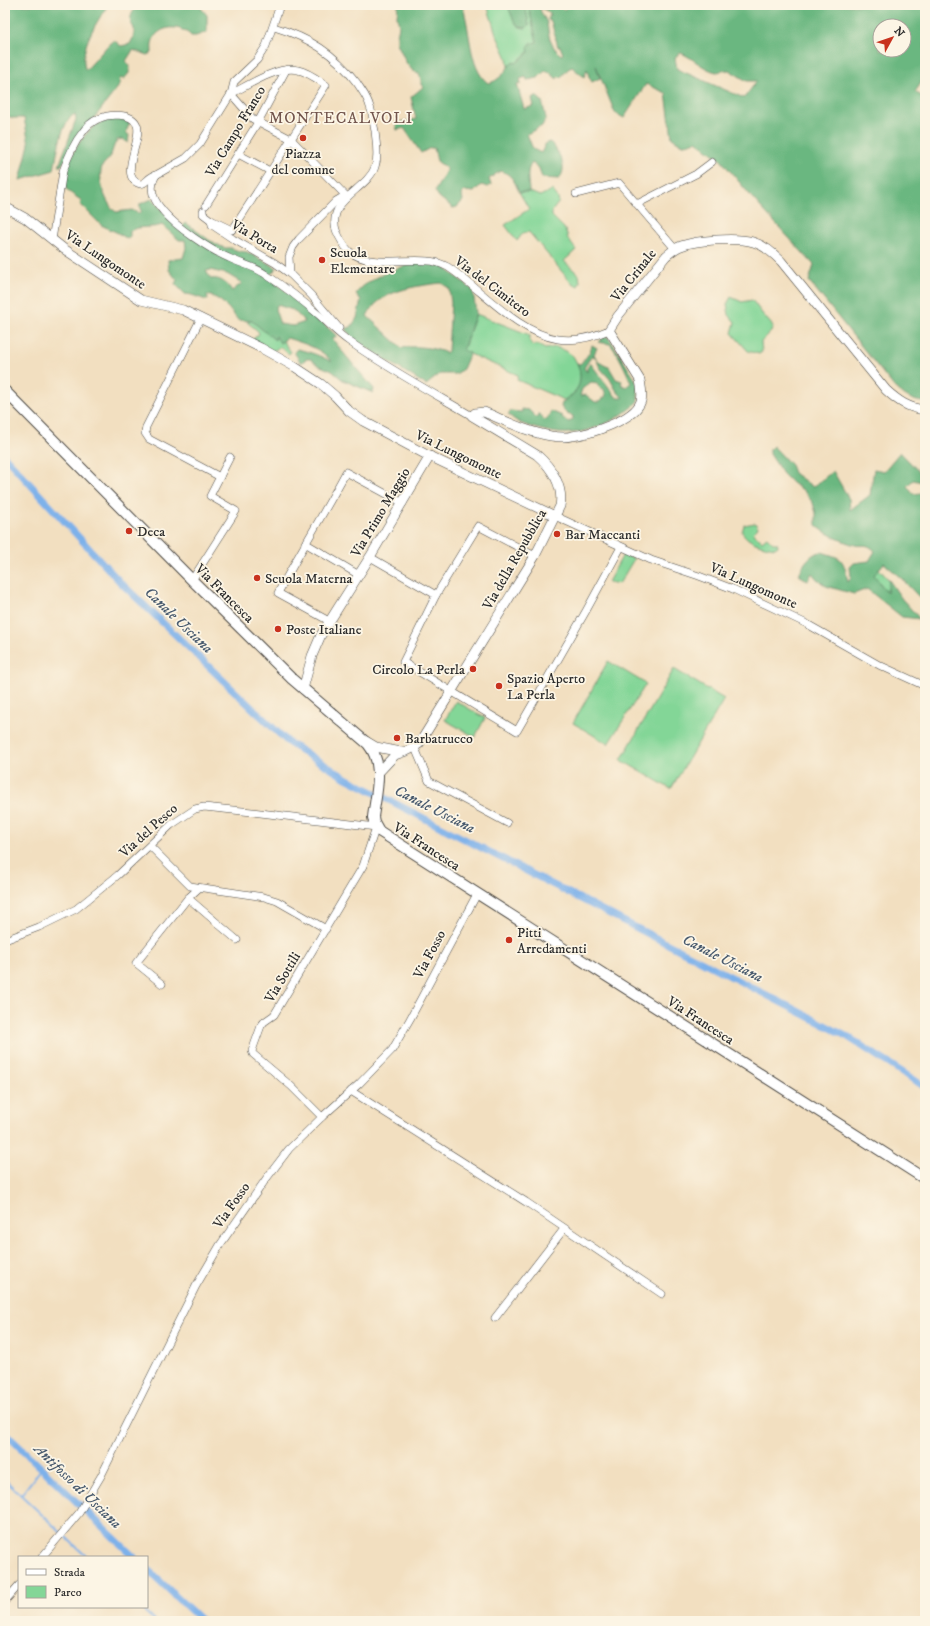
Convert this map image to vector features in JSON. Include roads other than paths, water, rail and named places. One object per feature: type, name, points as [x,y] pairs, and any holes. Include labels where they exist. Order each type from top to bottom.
[{"type":"main road","name":"Via Francesca","points":[[5,391],[192,580],[303,689],[364,739],[371,747],[376,758],[379,772],[373,817],[376,827],[385,836],[925,1179]]},
{"type":"street","points":[[52,240],[66,162],[76,140],[93,121],[112,116],[122,116],[134,120],[137,124],[138,131],[130,166],[131,175],[135,181],[140,184],[145,183],[151,176],[156,175],[183,161],[195,150],[231,94],[234,82],[257,60],[266,46],[274,28],[280,5]]},
{"type":"street","points":[[274,28],[301,36],[334,57],[354,79],[369,103],[376,140],[376,164],[370,177],[347,197],[336,201],[296,243],[289,257],[290,274]]},
{"type":"street","points":[[231,94],[266,76],[286,70],[297,69],[326,85],[270,171],[238,154]]},
{"type":"street","name":"Via Campo Franco","points":[[204,208],[258,122],[286,70]]},
{"type":"street","points":[[231,94],[245,111],[258,122],[291,139],[347,197]]},
{"type":"street","points":[[637,204],[696,174],[712,162]]},
{"type":"street","name":"Via Porta","points":[[204,208],[203,214],[211,220],[232,230],[270,171]]},
{"type":"street","name":"Via della Repubblica","points":[[156,175],[152,190],[154,198],[163,212],[177,224],[221,254],[262,272],[281,284],[348,341],[405,377],[537,455],[546,463],[555,478],[561,492],[561,500],[556,516],[534,556],[420,744],[415,748]]},
{"type":"street","points":[[576,194],[619,183],[675,249]]},
{"type":"street","name":"Via del Cimitero","points":[[347,197],[338,210],[335,226],[344,245],[348,250],[358,256],[373,260],[427,260],[437,262],[448,267],[524,326],[545,336],[558,339],[580,339],[609,330]]},
{"type":"street","name":"Via Lungomonte","points":[[5,207],[25,218],[52,240],[141,300],[183,310],[295,367],[326,388],[349,411],[363,421],[427,455],[621,547],[651,560],[733,589],[807,624],[879,665],[925,686]]},
{"type":"street","name":"Via Porta","points":[[211,220],[212,225],[275,263],[290,274]]},
{"type":"street","name":"Via Crinale","points":[[609,330],[618,316],[662,260],[675,249],[692,243],[734,239],[746,240],[762,246],[781,261],[886,390],[903,404],[914,409],[925,410]]},
{"type":"street","name":"Via della Repubblica","points":[[290,274],[331,318],[348,341]]},
{"type":"street","points":[[201,318],[146,427],[145,433],[149,439],[220,477]]},
{"type":"street","points":[[472,416],[475,413],[484,412],[532,431],[561,437],[571,437],[586,433],[626,417],[637,408],[641,401],[642,388],[640,380],[609,330]]},
{"type":"street","name":"Via Primo Maggio","points":[[303,689],[314,651],[329,621],[403,503],[427,455]]},
{"type":"street","points":[[192,580],[236,511],[210,496],[230,457]]},
{"type":"street","points":[[329,621],[278,593],[346,472],[403,503]]},
{"type":"street","points":[[534,556],[478,526],[436,596],[403,662],[517,730],[621,547]]},
{"type":"street","points":[[305,543],[359,575]]},
{"type":"street","points":[[370,557],[436,596]]},
{"type":"street","points":[[364,739],[376,747],[396,752]]},
{"type":"street","points":[[376,758],[382,758],[396,752],[415,748],[429,781],[507,823]]},
{"type":"street","points":[[379,772],[396,752]]},
{"type":"street","name":"Via del Pesco","points":[[5,940],[39,927],[76,909],[118,875],[181,817],[195,808],[376,827]]},
{"type":"street","name":"Via Sottili","points":[[322,1117],[291,1086],[252,1051],[261,1026],[274,1015],[363,866],[376,827]]},
{"type":"street","points":[[150,846],[190,886],[264,897],[277,902],[326,929]]},
{"type":"street","points":[[162,984],[136,963],[188,898],[199,888]]},
{"type":"street","name":"Via Fosso","points":[[44,1555],[79,1513],[101,1476],[196,1286],[220,1245],[288,1149],[351,1091],[392,1050],[477,894]]},
{"type":"street","points":[[188,898],[237,940]]},
{"type":"street","points":[[351,1091],[519,1198],[662,1294]]},
{"type":"street","points":[[495,1318],[564,1229]]},
{"type":"street","points":[[5,1601],[18,1586]]},
{"type":"waterway","name":"Canale Usciana","points":[[5,457],[121,583],[289,743],[346,778],[848,1037],[925,1087]]},
{"type":"waterway","name":"Antifosso di Usciana","points":[[5,1433],[133,1556]]},
{"type":"waterway","points":[[21,1495],[41,1469]]},
{"type":"waterway","points":[[5,1480],[86,1556]]},
{"type":"waterway","name":"Antifosso di Usciana","points":[[148,1570],[202,1621]]},
{"type":"waterway","points":[[141,1608],[155,1621]]},
{"type":"place","name":"Piazza del comune","points":[[303,138]]},
{"type":"place","name":"Scuola Elementare","points":[[322,260]]},
{"type":"place","name":"Deca","points":[[129,531]]},
{"type":"place","name":"Bar Maccanti","points":[[557,534]]},
{"type":"place","name":"Scuola Materna","points":[[257,578]]},
{"type":"place","name":"Poste Italiane","points":[[278,629]]},
{"type":"place","name":"Circolo La Perla","points":[[473,669]]},
{"type":"place","name":"Spazio Aperto La Perla","points":[[499,686]]},
{"type":"place","name":"Barbatrucco","points":[[397,738]]},
{"type":"place","name":"Pitti Arredamenti","points":[[509,940]]},
{"type":"district","name":"MONTECALVOLI","points":[[341,117]]}]
